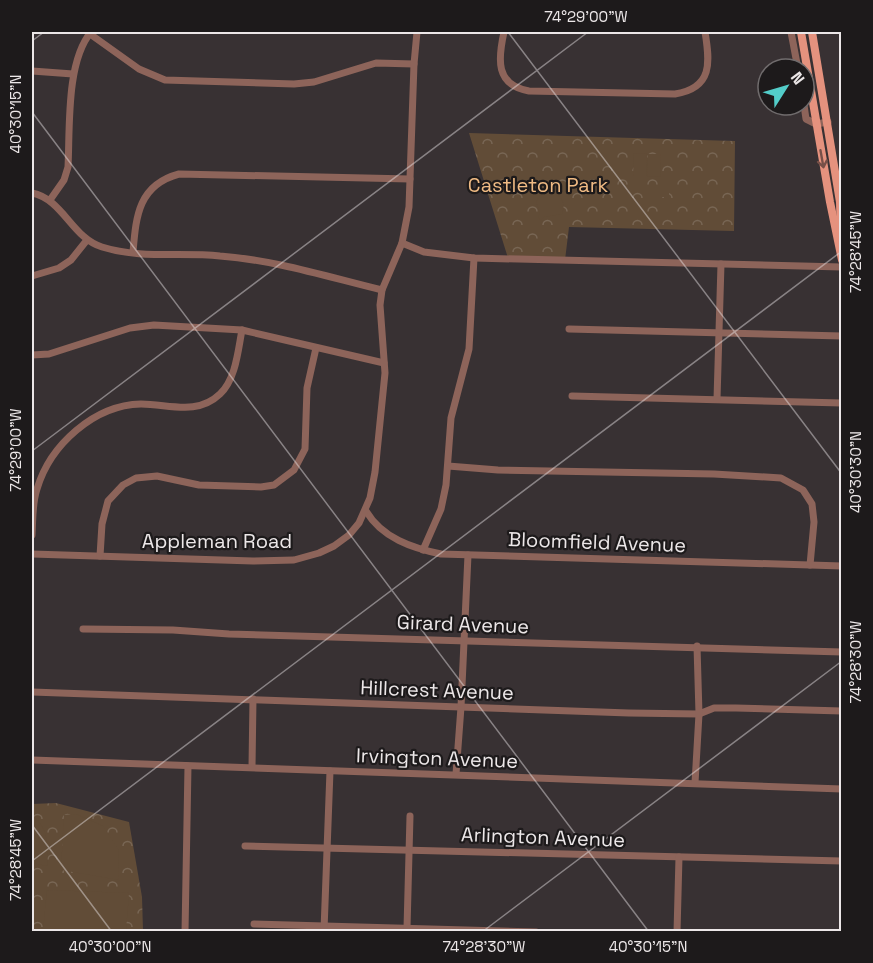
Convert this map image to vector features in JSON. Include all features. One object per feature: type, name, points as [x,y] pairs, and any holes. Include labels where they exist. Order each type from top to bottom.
[{"type":"main road","points":[[801,32],[805,57]]},
{"type":"main road","points":[[812,32],[840,202],[842,238]]},
{"type":"main road","points":[[815,117],[842,260]]},
{"type":"street","name":"Appleman Road","points":[[32,554],[294,560],[334,546],[349,535],[359,523],[366,511],[375,472],[384,363],[381,290],[402,243],[407,219],[417,32]]},
{"type":"street","points":[[504,32],[499,57],[500,67],[507,80],[520,90],[675,94],[684,92],[703,80],[709,64],[705,32]]},
{"type":"street","points":[[791,32],[796,57]]},
{"type":"street","points":[[50,200],[64,180],[68,167],[74,74],[79,54],[91,33],[139,69],[165,80],[294,84],[314,82],[376,63],[414,64]]},
{"type":"street","points":[[32,71],[74,74]]},
{"type":"street","points":[[806,117],[816,124],[828,122]]},
{"type":"street","points":[[134,252],[136,220],[143,199],[165,180],[179,174],[410,179]]},
{"type":"street","points":[[32,193],[50,200],[87,240],[112,250],[152,255],[222,256],[264,261],[381,290]]},
{"type":"street","points":[[32,276],[59,268],[70,260],[87,240]]},
{"type":"street","points":[[402,243],[424,252],[474,258],[842,267]]},
{"type":"street","points":[[423,550],[441,508],[448,466],[451,418],[469,349],[474,258]]},
{"type":"street","points":[[717,399],[721,264]]},
{"type":"street","points":[[32,355],[49,354],[130,328],[154,325],[242,330],[384,363]]},
{"type":"street","points":[[569,329],[842,336]]},
{"type":"street","points":[[32,535],[37,488],[45,469],[66,440],[88,422],[107,411],[144,404],[193,408],[213,400],[224,390],[232,376],[242,330]]},
{"type":"street","points":[[100,556],[102,524],[108,501],[123,485],[136,478],[157,476],[199,485],[261,487],[274,485],[294,470],[305,449],[307,388],[316,348]]},
{"type":"street","points":[[572,396],[842,403]]},
{"type":"street","points":[[448,466],[498,470],[714,474],[781,478],[803,490],[812,504],[814,522],[810,565]]},
{"type":"street","name":"Bloomfield Avenue","points":[[366,511],[372,522],[383,531],[410,546],[423,550],[468,555],[842,566]]},
{"type":"street","points":[[456,774],[468,555]]},
{"type":"street","name":"Girard Avenue","points":[[83,629],[842,652]]},
{"type":"street","points":[[695,783],[699,714],[697,646]]},
{"type":"street","name":"Hillcrest Avenue","points":[[32,692],[699,714],[714,708],[842,711]]},
{"type":"street","points":[[252,767],[254,699]]},
{"type":"street","name":"Irvington Avenue","points":[[32,760],[842,789]]},
{"type":"street","points":[[185,932],[188,766]]},
{"type":"street","points":[[324,929],[330,771]]},
{"type":"street","points":[[407,928],[410,816]]},
{"type":"street","name":"Arlington Avenue","points":[[244,846],[842,861]]},
{"type":"street","points":[[676,932],[679,857]]},
{"type":"street","points":[[254,924],[324,929],[407,928],[440,931],[536,932]]},
{"type":"green space","name":"Castleton Park","points":[[469,133],[735,141],[734,231],[569,227],[565,260],[508,258]]},
{"type":"green space","points":[[634,153],[647,154],[646,176],[633,176]]},
{"type":"green space","points":[[648,154],[661,154],[660,177],[647,176]]},
{"type":"green space","points":[[647,187],[669,187],[669,197],[647,197]]},
{"type":"green space","points":[[548,191],[556,194],[563,202],[562,214],[544,217],[541,220],[538,218],[540,212],[536,202],[542,192]]},
{"type":"green space","points":[[56,803],[129,822],[142,897],[143,931],[32,931],[32,804]]},
{"type":"green space","points":[[76,814],[103,826],[118,849],[119,880],[61,870],[64,815]]},
{"type":"green space","points":[[32,816],[42,826],[44,832],[47,845],[47,866],[32,863]]},
{"type":"green space","points":[[47,890],[129,893],[126,931],[43,931]]}]
